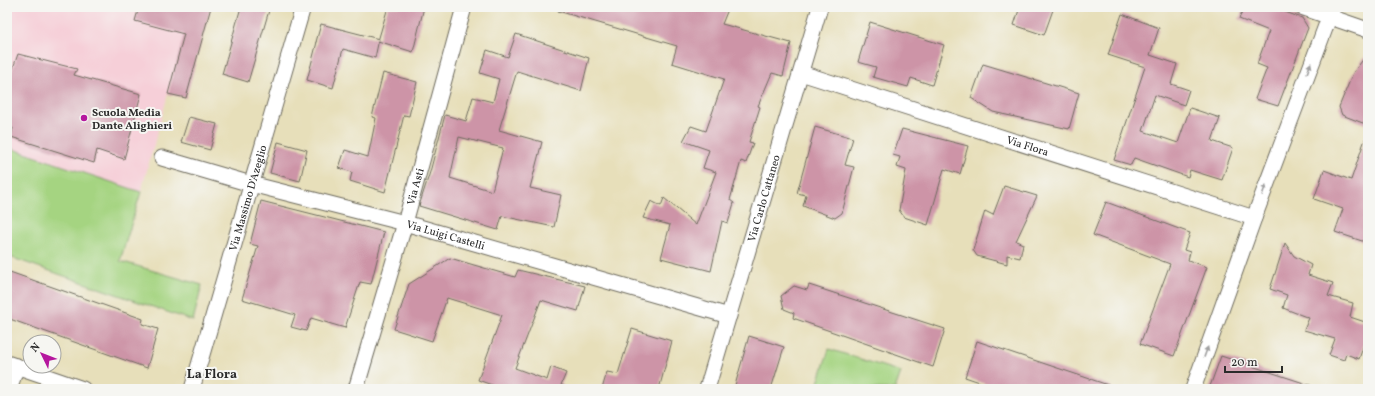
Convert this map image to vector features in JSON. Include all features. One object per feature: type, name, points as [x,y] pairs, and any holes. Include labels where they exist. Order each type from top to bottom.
[{"type":"street","name":"Via Massimo D'Azeglio","points":[[192,389],[303,7]]},
{"type":"street","name":"Via Asti","points":[[356,389],[405,223],[464,7]]},
{"type":"street","name":"Via Carlo Cattaneo","points":[[707,389],[820,7]]},
{"type":"street","points":[[1301,7],[1331,12],[1368,30]]},
{"type":"street","points":[[1193,389],[1254,218],[1331,12]]},
{"type":"street","name":"Via Flora","points":[[800,73],[1254,218]]},
{"type":"street","name":"Via Luigi Castelli","points":[[162,158],[251,184],[405,223],[729,316]]},
{"type":"street","points":[[9,389],[12,364],[83,389]]},
{"type":"shaded area","name":"Scuola Media Dante Alighieri","points":[[7,7],[192,7],[141,192],[7,147]]},
{"type":"green space","points":[[7,147],[141,192],[120,261],[202,285],[193,321],[7,256]]},
{"type":"green space","points":[[829,349],[901,372],[895,389],[816,389]]},
{"type":"building","points":[[139,7],[211,7],[186,98],[168,94],[184,34],[135,21]]},
{"type":"building","points":[[241,7],[270,7],[248,82],[222,74]]},
{"type":"building","points":[[388,7],[424,7],[413,52],[378,41]]},
{"type":"building","points":[[559,7],[729,7],[722,24],[791,43],[783,76],[772,73],[758,106],[760,107],[749,142],[753,143],[746,163],[741,161],[730,200],[734,203],[728,223],[722,221],[711,271],[661,258],[670,225],[643,218],[651,201],[661,206],[664,198],[696,225],[716,172],[703,168],[709,150],[683,141],[691,126],[706,131],[724,79],[672,63],[677,46],[558,11]]},
{"type":"building","points":[[1020,7],[1054,7],[1044,35],[1014,25]]},
{"type":"building","points":[[1244,7],[1271,7],[1302,18],[1308,28],[1278,106],[1255,99],[1267,68],[1257,64],[1269,31],[1239,19]]},
{"type":"building","points":[[1122,14],[1159,28],[1150,55],[1177,64],[1171,84],[1189,90],[1184,105],[1155,95],[1143,131],[1178,143],[1190,108],[1220,118],[1212,141],[1233,148],[1222,180],[1190,170],[1188,177],[1134,158],[1131,165],[1114,160],[1145,67],[1108,55]]},
{"type":"building","points":[[870,22],[944,45],[932,85],[911,78],[908,87],[873,77],[876,67],[858,62]]},
{"type":"building","points":[[321,24],[379,39],[375,58],[343,49],[333,88],[307,80]]},
{"type":"building","points":[[516,34],[589,58],[581,91],[517,71],[499,130],[542,142],[530,188],[561,195],[554,227],[502,216],[498,230],[419,206],[430,172],[445,115],[466,121],[473,97],[493,102],[499,79],[480,73],[487,50],[508,57]],"holes":[[[459,137],[503,148],[492,191],[450,178]]]},
{"type":"building","points":[[1368,53],[1368,125],[1342,115],[1339,107],[1353,73]]},
{"type":"building","points":[[18,54],[77,69],[74,75],[141,94],[124,159],[97,150],[94,163],[11,137],[13,128],[7,126],[7,85]]},
{"type":"building","points":[[983,64],[1079,93],[1069,129],[993,112],[971,98]]},
{"type":"building","points":[[383,73],[417,82],[409,116],[404,115],[385,192],[350,181],[352,172],[339,168],[345,150],[368,157],[376,118],[372,117]]},
{"type":"building","points":[[189,117],[217,124],[210,150],[181,142]]},
{"type":"building","points":[[815,127],[853,138],[845,165],[854,167],[842,213],[835,218],[803,206],[806,195],[797,193]]},
{"type":"building","points":[[902,129],[968,146],[960,174],[944,169],[928,225],[904,217],[899,210],[906,170],[897,167],[900,157],[893,155]]},
{"type":"building","points":[[1365,139],[1368,139],[1368,243],[1335,232],[1343,209],[1314,199],[1324,170],[1351,180]]},
{"type":"building","points":[[278,142],[307,150],[300,181],[270,173]]},
{"type":"building","points":[[1004,186],[1037,196],[1016,241],[1023,244],[1020,258],[1007,255],[1007,264],[977,256],[973,250],[985,211],[993,215]]},
{"type":"building","points":[[261,201],[384,232],[371,284],[360,282],[345,328],[311,318],[306,331],[291,327],[295,315],[242,299],[258,246],[250,244]]},
{"type":"building","points":[[1106,202],[1190,233],[1184,250],[1190,252],[1188,260],[1207,267],[1174,356],[1140,344],[1170,264],[1093,235]]},
{"type":"building","points":[[1285,243],[1294,256],[1311,265],[1308,275],[1333,283],[1328,296],[1353,303],[1350,317],[1368,323],[1368,333],[1359,359],[1346,354],[1344,360],[1329,355],[1335,339],[1304,330],[1309,318],[1283,308],[1287,295],[1270,289]]},
{"type":"building","points":[[450,258],[515,277],[518,270],[585,286],[578,311],[541,300],[515,368],[547,380],[551,367],[566,373],[561,385],[566,387],[566,389],[503,389],[478,380],[502,315],[447,298],[432,341],[394,329],[409,284]]},
{"type":"building","points":[[7,271],[143,319],[142,324],[158,329],[147,368],[62,338],[62,334],[52,334],[7,318]]},
{"type":"building","points":[[809,285],[945,329],[933,367],[793,318],[794,313],[784,309],[781,296],[794,286],[807,290]]},
{"type":"building","points":[[632,329],[672,341],[659,389],[602,389],[607,372],[618,374]]},
{"type":"building","points":[[749,336],[784,347],[771,389],[734,389]]},
{"type":"building","points":[[977,341],[1111,386],[1111,389],[1000,389],[965,377]]},
{"type":"building","points":[[1221,356],[1313,386],[1312,389],[1209,389]]},
{"type":"place","name":"Scuola Media Dante Alighieri","points":[[84,118]]},
{"type":"district","name":"La Flora","points":[[212,373]]}]
